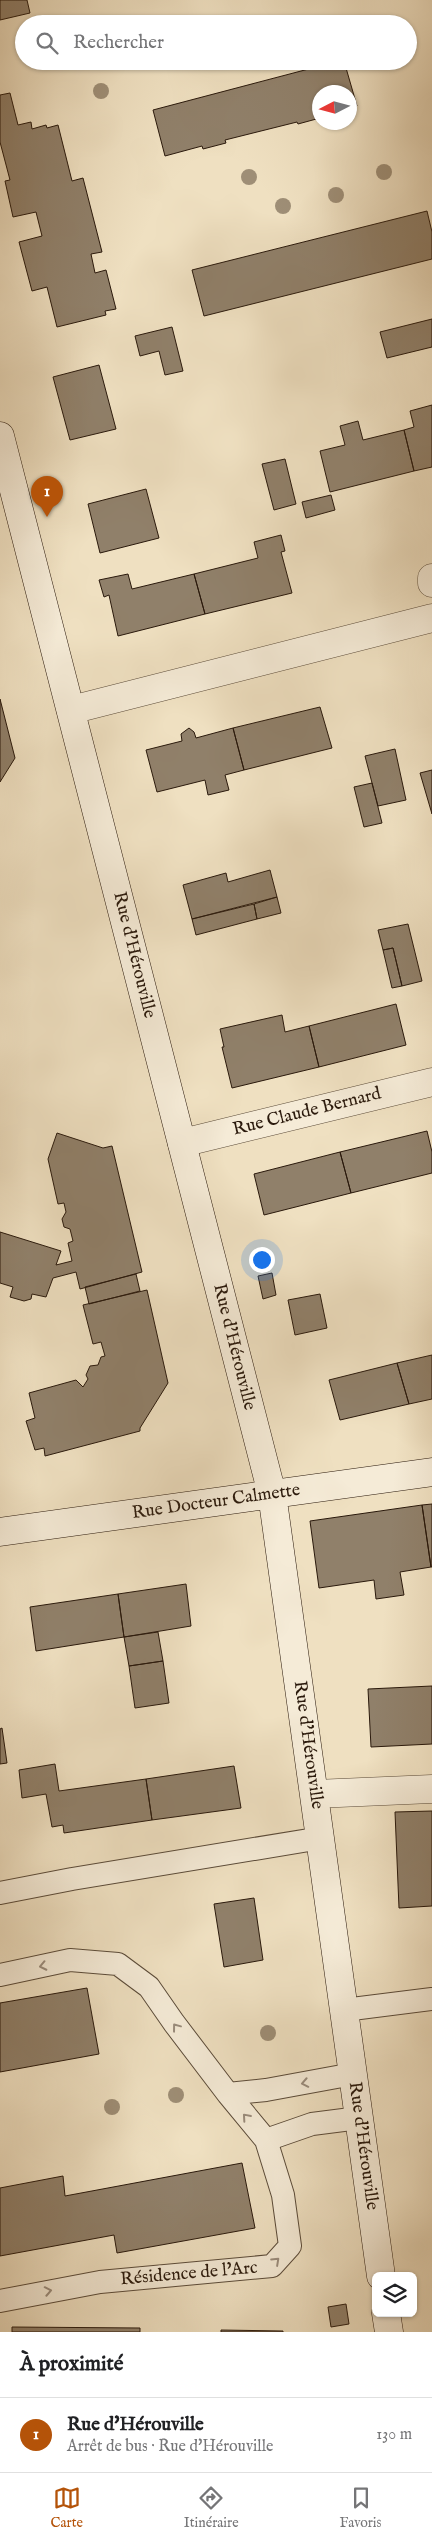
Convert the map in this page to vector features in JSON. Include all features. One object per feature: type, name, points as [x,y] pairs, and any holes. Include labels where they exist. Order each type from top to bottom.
[{"type":"street","name":"Rue d'Hérouville","points":[[0,436],[6,483],[71,710],[272,1494],[380,2272]]},
{"type":"street","points":[[71,710],[432,618]]},
{"type":"street","name":"Rue Claude Bernard","points":[[182,1143],[432,1082]]},
{"type":"street","name":"Rue Docteur Calmette","points":[[0,1532],[432,1472]]},
{"type":"street","points":[[315,1794],[432,1789]]},
{"type":"street","points":[[387,2317],[389,2332]]},
{"type":"lane","points":[[0,1893],[72,1878],[321,1838]]},
{"type":"lane","points":[[0,1975],[70,1960],[118,1964],[149,1986],[174,2023],[266,2140],[312,2124],[359,2118]]},
{"type":"lane","points":[[344,2010],[432,1999]]},
{"type":"lane","points":[[228,2094],[266,2090],[353,2074]]},
{"type":"lane","name":"Résidence de l'Arc","points":[[0,2300],[100,2282],[272,2266],[290,2246],[283,2195],[266,2140]]},
{"type":"building","points":[[0,0],[27,0],[30,13],[0,20]]},
{"type":"building","points":[[305,70],[347,70],[351,85],[312,85],[312,120],[298,124],[297,122],[225,140],[226,143],[203,149],[202,146],[165,156],[153,110]]},
{"type":"building","points":[[10,93],[18,125],[31,122],[32,129],[46,125],[47,128],[58,125],[72,181],[83,178],[102,252],[91,254],[95,273],[106,270],[116,309],[105,311],[106,315],[57,327],[47,287],[32,291],[19,242],[42,236],[36,212],[13,217],[5,181],[10,180],[0,142],[0,95]]},
{"type":"building","points":[[427,211],[432,232],[432,259],[204,316],[192,270]]},
{"type":"building","points":[[432,319],[432,347],[387,358],[380,332]]},
{"type":"building","points":[[172,327],[183,371],[165,375],[159,351],[140,356],[135,336]]},
{"type":"building","points":[[99,365],[116,429],[70,440],[53,377]]},
{"type":"building","points":[[432,405],[432,467],[414,471],[404,430],[414,427],[410,411]]},
{"type":"building","points":[[358,421],[363,440],[404,430],[414,471],[330,492],[320,451],[345,445],[340,426]]},
{"type":"building","points":[[285,459],[296,504],[274,510],[262,464]]},
{"type":"building","points":[[146,489],[159,538],[100,553],[88,504]]},
{"type":"building","points":[[331,495],[335,510],[306,518],[302,502]]},
{"type":"building","points":[[281,535],[285,551],[281,552],[292,593],[205,614],[194,574],[258,558],[254,542]]},
{"type":"building","points":[[128,574],[132,589],[194,574],[205,614],[118,636],[109,595],[104,597],[99,580]]},
{"type":"building","points":[[0,699],[15,758],[0,782]]},
{"type":"building","points":[[320,707],[332,748],[244,770],[233,728]]},
{"type":"building","points":[[189,728],[194,732],[196,738],[233,728],[244,770],[225,775],[229,790],[208,795],[205,780],[157,792],[146,750],[182,741],[181,734]]},
{"type":"building","points":[[395,749],[406,800],[378,806],[365,756]]},
{"type":"building","points":[[432,770],[432,814],[420,773]]},
{"type":"building","points":[[372,783],[382,823],[364,827],[354,787]]},
{"type":"building","points":[[270,870],[277,897],[192,919],[183,885],[226,873],[228,882]]},
{"type":"building","points":[[277,897],[281,913],[257,919],[254,904]]},
{"type":"building","points":[[254,904],[257,919],[196,935],[192,919]]},
{"type":"building","points":[[408,924],[422,981],[402,986],[393,948],[383,950],[378,930]]},
{"type":"building","points":[[393,948],[402,986],[392,988],[383,950]]},
{"type":"building","points":[[396,1004],[406,1045],[319,1067],[309,1026]]},
{"type":"building","points":[[282,1015],[285,1032],[309,1026],[319,1067],[232,1088],[222,1047],[224,1047],[220,1029]]},
{"type":"building","points":[[427,1131],[432,1152],[432,1173],[351,1193],[340,1152]]},
{"type":"building","points":[[57,1133],[103,1148],[112,1146],[142,1272],[80,1289],[76,1272],[53,1278],[46,1297],[32,1294],[31,1299],[24,1301],[10,1297],[13,1287],[0,1283],[0,1232],[61,1251],[56,1265],[72,1261],[68,1243],[73,1241],[70,1229],[64,1227],[62,1219],[66,1212],[64,1203],[58,1204],[48,1159]]},
{"type":"building","points":[[340,1152],[351,1193],[264,1215],[254,1174]]},
{"type":"building","points":[[272,1273],[276,1295],[263,1299],[258,1276]]},
{"type":"building","points":[[136,1274],[140,1291],[89,1304],[85,1287]]},
{"type":"building","points":[[147,1290],[168,1383],[140,1428],[140,1431],[45,1456],[44,1448],[35,1450],[26,1421],[35,1418],[29,1393],[76,1380],[83,1387],[88,1379],[86,1375],[90,1366],[98,1365],[101,1357],[105,1356],[101,1342],[93,1344],[83,1305]]},
{"type":"building","points":[[320,1294],[327,1328],[295,1335],[288,1300]]},
{"type":"building","points":[[432,1355],[432,1399],[409,1404],[397,1363]]},
{"type":"building","points":[[397,1363],[409,1404],[340,1420],[329,1380]]},
{"type":"building","points":[[432,1504],[432,1567],[431,1567],[422,1505]]},
{"type":"building","points":[[422,1505],[431,1567],[400,1572],[404,1595],[376,1599],[374,1580],[319,1588],[310,1521]]},
{"type":"building","points":[[186,1584],[191,1626],[124,1637],[118,1594]]},
{"type":"building","points":[[118,1594],[124,1637],[36,1651],[30,1607]]},
{"type":"building","points":[[158,1632],[163,1661],[129,1666],[124,1637]]},
{"type":"building","points":[[163,1661],[169,1703],[135,1708],[129,1666]]},
{"type":"building","points":[[432,1686],[432,1744],[371,1747],[368,1689]]},
{"type":"building","points":[[2,1728],[7,1763],[0,1764],[0,1729]]},
{"type":"building","points":[[55,1764],[59,1791],[146,1779],[152,1820],[64,1833],[63,1825],[52,1827],[46,1794],[22,1798],[19,1770]]},
{"type":"building","points":[[234,1766],[241,1808],[152,1820],[146,1779]]},
{"type":"building","points":[[432,1811],[432,1906],[399,1908],[395,1812]]},
{"type":"building","points":[[254,1898],[263,1960],[224,1967],[214,1904]]},
{"type":"building","points":[[87,1988],[99,2054],[0,2072],[0,2003]]},
{"type":"building","points":[[242,2163],[255,2228],[117,2253],[114,2235],[0,2256],[0,2188],[63,2176],[65,2196]]},
{"type":"building","points":[[346,2304],[349,2324],[331,2327],[328,2307]]},
{"type":"building","points":[[12,2327],[140,2328],[140,2332],[12,2332]]},
{"type":"building","points":[[221,2330],[283,2331],[283,2332],[221,2332]]},
{"type":"place","name":"Rue d'Hérouville","points":[[47,517]]}]
